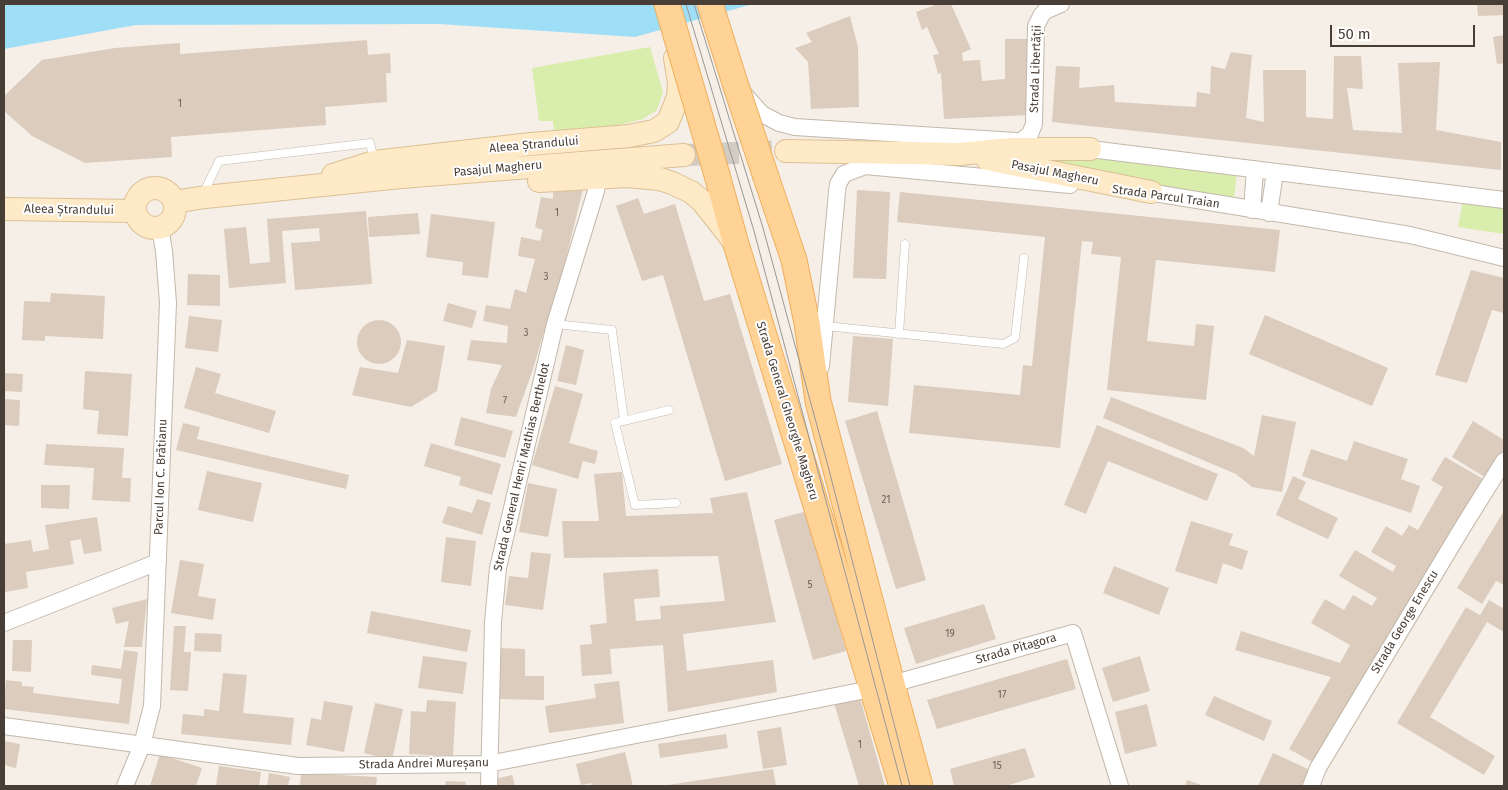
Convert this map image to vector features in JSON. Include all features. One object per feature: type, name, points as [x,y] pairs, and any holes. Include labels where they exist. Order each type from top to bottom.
[{"type":"main road","name":"Strada General Gheorghe Magheru","points":[[667,4],[736,244],[814,497],[881,687],[920,786]]},
{"type":"main road","name":"Strada General Gheorghe Magheru","points":[[710,4],[794,260],[807,323],[818,401],[902,786]]},
{"type":"street","points":[[1032,4],[1036,26]]},
{"type":"street","name":"Strada Libertății","points":[[1021,141],[1030,134],[1034,124],[1036,26],[1045,12],[1061,4]]},
{"type":"street","name":"Aleea Ștrandului","points":[[174,202],[312,187],[346,170],[372,152],[531,144],[629,136],[654,131],[668,122],[678,97],[674,54],[676,35]]},
{"type":"street","points":[[735,83],[762,114],[787,125],[1062,143],[1090,149],[1504,200]]},
{"type":"street","name":"Pasajul Magheru","points":[[786,151],[959,154],[1010,149],[1090,149]]},
{"type":"street","name":"Pasajul Magheru","points":[[959,154],[1151,192]]},
{"type":"street","name":"Pasajul Magheru","points":[[312,187],[411,176],[684,155]]},
{"type":"street","name":"Strada Parcul Traian","points":[[818,401],[838,184],[844,174],[865,166],[1151,192],[1269,213],[1410,234],[1504,258]]},
{"type":"street","points":[[1252,210],[1255,169]]},
{"type":"street","points":[[1269,213],[1275,172]]},
{"type":"street","name":"Aleea Ștrandului","points":[[312,187],[342,193],[598,177],[660,179],[683,187],[702,201],[736,244]]},
{"type":"street","name":"Strada General Henri Mathias Berthelot","points":[[488,786],[493,622],[498,568],[555,324],[596,191],[598,177]]},
{"type":"street","points":[[148,189],[161,189],[171,196],[174,202],[175,209],[171,220],[160,227],[147,226],[138,219],[135,210],[138,197],[148,189]]},
{"type":"street","name":"Aleea Ștrandului","points":[[4,209],[135,210]]},
{"type":"street","name":"Parcul Ion C. Brătianu","points":[[125,786],[142,745],[152,706],[168,303],[160,227]]},
{"type":"street","name":"Strada George Enescu","points":[[1311,786],[1318,768],[1464,524],[1504,461]]},
{"type":"street","points":[[4,623],[158,562]]},
{"type":"street","name":"Strada Pitagora","points":[[881,687],[1073,633],[1120,786]]},
{"type":"street","name":"Strada Andrei Mureșanu","points":[[4,726],[298,766],[488,764],[881,687]]},
{"type":"lane","points":[[201,198],[219,161],[372,152]]},
{"type":"lane","points":[[899,334],[905,244]]},
{"type":"lane","points":[[824,326],[1003,344],[1015,338],[1024,258]]},
{"type":"lane","points":[[555,324],[612,330],[624,420]]},
{"type":"lane","points":[[669,410],[615,422],[635,505],[676,503]]},
{"type":"green space","points":[[650,47],[663,92],[657,110],[643,119],[586,133],[554,135],[553,121],[539,121],[532,68]]},
{"type":"green space","points":[[1034,150],[1238,167],[1234,198],[1032,169]]},
{"type":"green space","points":[[1464,195],[1504,200],[1504,234],[1458,227]]},
{"type":"water","points":[[4,4],[753,4],[635,37],[439,24],[136,25],[4,49]]},
{"type":"building","points":[[938,4],[951,4],[971,49],[962,53],[963,61],[980,60],[982,81],[1005,79],[1005,39],[1028,39],[1029,115],[944,119],[941,73],[938,74],[933,55],[939,54],[927,27],[922,30],[916,12]]},
{"type":"building","points":[[1477,4],[1504,4],[1504,15],[1478,16]]},
{"type":"building","points":[[850,16],[858,47],[859,107],[811,109],[808,62],[795,48],[812,42],[806,33]]},
{"type":"building","points":[[1504,35],[1504,63],[1497,64],[1493,37]]},
{"type":"building","points":[[367,40],[368,55],[390,53],[391,73],[386,73],[387,102],[325,107],[326,125],[171,137],[172,157],[85,163],[32,136],[4,111],[4,96],[42,60],[115,48],[180,43],[180,54]]},
{"type":"building","points":[[1231,52],[1252,55],[1246,118],[1264,122],[1263,70],[1306,70],[1306,117],[1333,119],[1334,56],[1361,56],[1363,89],[1347,88],[1353,130],[1402,133],[1398,63],[1440,62],[1436,130],[1501,142],[1501,170],[1052,122],[1056,66],[1080,67],[1079,88],[1114,85],[1115,102],[1196,107],[1197,92],[1210,94],[1211,66],[1225,69]]},
{"type":"building","points":[[583,189],[552,315],[549,315],[516,417],[486,413],[491,389],[502,365],[467,360],[471,340],[507,343],[508,326],[483,321],[486,305],[510,309],[515,289],[526,293],[535,259],[518,256],[521,237],[540,241],[543,230],[535,227],[541,197],[553,199],[553,192]]},
{"type":"building","points":[[857,190],[890,192],[886,279],[853,278]]},
{"type":"building","points":[[900,192],[1280,230],[1275,272],[1156,260],[1147,341],[1194,346],[1196,324],[1214,326],[1206,400],[1107,390],[1121,257],[1091,254],[1093,242],[1082,241],[1060,448],[909,433],[914,385],[1020,395],[1023,365],[1032,366],[1045,237],[897,222]]},
{"type":"building","points":[[638,198],[644,214],[675,204],[704,301],[730,294],[782,464],[725,481],[663,275],[642,281],[616,206]]},
{"type":"building","points":[[366,211],[372,284],[295,290],[291,243],[320,241],[319,228],[282,231],[286,283],[229,288],[224,229],[246,227],[250,264],[270,262],[267,219]]},
{"type":"building","points":[[418,213],[420,234],[369,237],[368,217]]},
{"type":"building","points":[[431,214],[495,222],[488,278],[462,275],[463,262],[426,257]]},
{"type":"building","points":[[1471,270],[1504,278],[1504,313],[1492,310],[1467,383],[1435,375]]},
{"type":"building","points":[[188,274],[220,275],[220,306],[187,305]]},
{"type":"building","points":[[51,293],[105,296],[103,339],[45,336],[45,341],[22,340],[24,301],[50,302]]},
{"type":"building","points":[[448,303],[477,311],[472,328],[443,321]]},
{"type":"building","points":[[1265,315],[1388,368],[1372,406],[1249,354]]},
{"type":"building","points":[[189,316],[222,320],[218,352],[185,348]]},
{"type":"building","points":[[375,320],[383,320],[395,326],[401,342],[395,358],[383,364],[375,364],[363,358],[357,346],[357,338],[363,326]]},
{"type":"building","points":[[853,336],[893,339],[888,406],[848,402]]},
{"type":"building","points":[[407,340],[445,346],[437,391],[411,407],[352,395],[360,367],[398,373]]},
{"type":"building","points":[[566,345],[584,350],[576,385],[557,381]]},
{"type":"building","points":[[196,367],[221,374],[215,393],[276,411],[269,433],[184,408]]},
{"type":"building","points":[[85,371],[132,374],[128,436],[97,434],[99,411],[83,409]]},
{"type":"building","points":[[4,373],[23,374],[22,392],[4,391]]},
{"type":"building","points":[[555,386],[583,394],[569,443],[598,451],[595,464],[583,461],[578,479],[532,465]]},
{"type":"building","points":[[1111,397],[1243,448],[1254,456],[1262,415],[1296,422],[1282,492],[1252,487],[1236,474],[1103,418]]},
{"type":"building","points":[[4,399],[20,400],[19,426],[4,425]]},
{"type":"building","points":[[877,411],[926,580],[896,589],[845,421]]},
{"type":"building","points":[[461,417],[513,431],[505,458],[454,445]]},
{"type":"building","points":[[1473,421],[1504,440],[1504,452],[1488,479],[1452,457]]},
{"type":"building","points":[[183,423],[200,427],[197,439],[349,475],[346,489],[176,450]]},
{"type":"building","points":[[1097,425],[1218,474],[1207,501],[1108,461],[1086,514],[1064,505]]},
{"type":"building","points":[[1354,441],[1408,459],[1401,479],[1420,486],[1411,513],[1302,476],[1311,449],[1347,461]]},
{"type":"building","points":[[431,443],[501,464],[492,495],[459,485],[461,477],[424,466]]},
{"type":"building","points":[[46,444],[124,448],[122,478],[131,478],[130,502],[92,500],[94,468],[44,465]]},
{"type":"building","points":[[1445,457],[1483,479],[1316,764],[1289,749],[1331,677],[1235,650],[1241,631],[1340,663],[1350,645],[1311,623],[1325,599],[1344,610],[1353,595],[1372,606],[1377,598],[1339,576],[1355,550],[1393,572],[1396,566],[1371,552],[1386,526],[1402,536],[1409,525],[1418,530],[1443,487],[1431,480]]},
{"type":"building","points":[[207,471],[262,483],[253,522],[198,510]]},
{"type":"building","points":[[622,472],[626,516],[713,513],[710,498],[747,492],[776,622],[683,634],[687,671],[773,660],[777,692],[668,712],[663,645],[610,649],[612,674],[582,676],[580,645],[592,644],[590,625],[607,623],[603,573],[658,569],[660,597],[634,599],[636,621],[661,619],[660,606],[725,601],[718,556],[564,558],[562,521],[599,521],[594,474]]},
{"type":"building","points":[[1293,476],[1306,482],[1298,499],[1338,518],[1328,539],[1276,515]]},
{"type":"building","points":[[528,483],[557,489],[548,537],[519,532]]},
{"type":"building","points":[[41,485],[70,485],[69,509],[41,508]]},
{"type":"building","points":[[477,499],[491,503],[482,535],[442,523],[448,506],[472,513]]},
{"type":"building","points":[[807,511],[846,651],[813,660],[774,520]]},
{"type":"building","points":[[1504,511],[1504,585],[1496,581],[1482,604],[1457,588]]},
{"type":"building","points":[[97,517],[102,551],[84,554],[81,539],[70,541],[74,564],[26,572],[28,588],[5,592],[4,544],[31,540],[33,552],[49,549],[45,525]]},
{"type":"building","points":[[1191,521],[1233,534],[1229,545],[1248,551],[1242,570],[1223,563],[1217,584],[1175,571]]},
{"type":"building","points":[[446,537],[476,541],[471,586],[441,582]]},
{"type":"building","points":[[531,552],[551,554],[543,610],[505,605],[509,576],[528,578]]},
{"type":"building","points":[[180,560],[204,564],[198,596],[216,599],[213,620],[171,613]]},
{"type":"building","points":[[1114,566],[1169,588],[1159,615],[1103,593]]},
{"type":"building","points":[[147,599],[142,647],[124,647],[129,621],[116,624],[112,608]]},
{"type":"building","points":[[1489,600],[1504,609],[1504,632],[1487,622],[1430,717],[1495,756],[1484,775],[1397,723],[1466,607],[1480,615]]},
{"type":"building","points":[[984,604],[996,639],[916,664],[904,628]]},
{"type":"building","points":[[371,611],[471,630],[467,652],[367,633]]},
{"type":"building","points":[[174,626],[186,626],[184,652],[191,652],[188,691],[170,690]]},
{"type":"building","points":[[195,633],[222,634],[221,652],[194,651]]},
{"type":"building","points":[[13,640],[32,640],[31,672],[12,671]]},
{"type":"building","points":[[498,648],[525,649],[525,676],[544,676],[544,700],[498,699]]},
{"type":"building","points":[[124,650],[138,652],[129,724],[4,709],[6,680],[22,682],[22,686],[34,687],[33,693],[119,704],[122,679],[91,675],[92,665],[121,669]]},
{"type":"building","points":[[423,656],[467,662],[463,694],[418,688]]},
{"type":"building","points":[[1140,656],[1150,691],[1113,702],[1102,668]]},
{"type":"building","points":[[1067,659],[1076,689],[937,729],[927,700]]},
{"type":"building","points":[[223,673],[247,675],[243,713],[294,718],[291,745],[181,734],[183,714],[204,716],[204,709],[219,711]]},
{"type":"building","points":[[619,681],[624,723],[549,733],[545,706],[596,698],[594,684]]},
{"type":"building","points":[[1214,696],[1272,721],[1264,741],[1205,715]]},
{"type":"building","points":[[860,698],[885,786],[859,786],[834,703]]},
{"type":"building","points":[[427,700],[456,702],[453,756],[409,754],[411,711],[426,712]]},
{"type":"building","points":[[324,701],[353,706],[344,752],[306,745],[311,718],[321,720]]},
{"type":"building","points":[[375,703],[403,709],[392,760],[364,753]]},
{"type":"building","points":[[1147,704],[1157,746],[1125,754],[1115,712]]},
{"type":"building","points":[[781,727],[787,765],[763,769],[757,731]]},
{"type":"building","points":[[726,734],[728,748],[660,758],[658,744]]},
{"type":"building","points":[[4,741],[20,744],[16,768],[4,765]]},
{"type":"building","points":[[1025,748],[1035,777],[1006,786],[954,786],[950,769]]},
{"type":"building","points":[[625,752],[633,786],[592,786],[591,783],[581,785],[576,764]]},
{"type":"building","points":[[1273,753],[1310,770],[1303,786],[1258,786]]},
{"type":"building","points":[[160,754],[202,768],[196,786],[150,786]]},
{"type":"building","points":[[219,766],[261,772],[259,786],[216,786]]},
{"type":"building","points":[[773,769],[776,786],[668,786],[668,785]]},
{"type":"building","points":[[269,773],[290,777],[288,786],[267,786]]},
{"type":"building","points":[[301,773],[377,777],[376,786],[300,786]]},
{"type":"building","points":[[512,775],[515,786],[497,786],[495,779]]},
{"type":"building","points":[[1187,780],[1204,786],[1185,786]]},
{"type":"building","points":[[446,781],[466,782],[465,786],[445,786]]},
{"type":"tunnel","points":[[684,155],[786,151]]},
{"type":"tram line","points":[[686,4],[754,231],[902,786]]},
{"type":"tram line","points":[[694,4],[763,228],[828,466],[910,786]]}]
